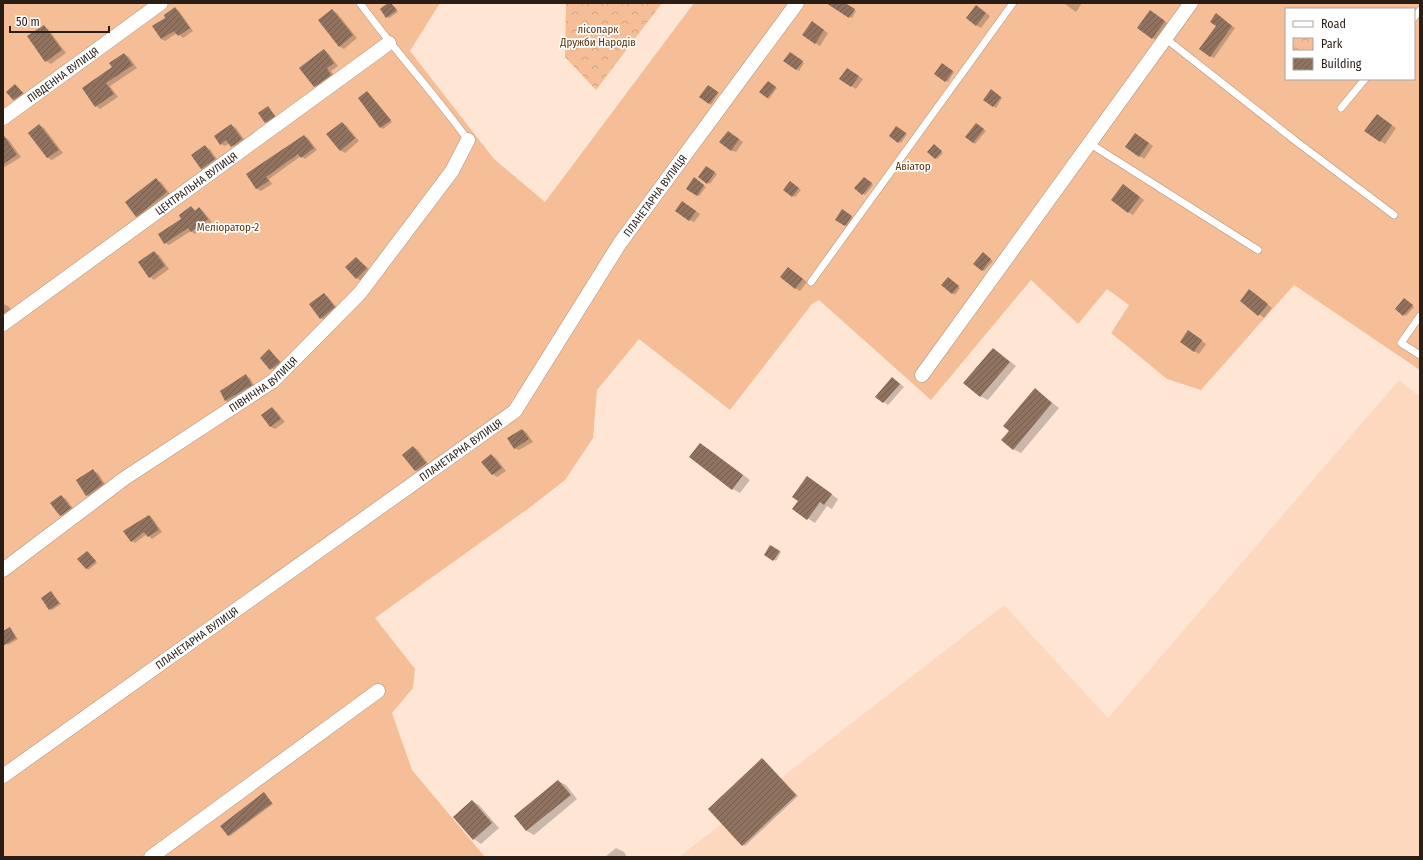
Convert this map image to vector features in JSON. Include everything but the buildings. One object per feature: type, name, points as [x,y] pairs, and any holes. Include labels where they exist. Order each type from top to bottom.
[{"type":"street","name":"ПІВДЕННА ВУЛИЦЯ","points":[[3,118],[161,3]]},
{"type":"street","name":"ПЛАНЕТАРНА ВУЛИЦЯ","points":[[3,776],[515,411],[620,243],[797,3]]},
{"type":"street","points":[[922,375],[1191,3]]},
{"type":"street","name":"ЦЕНТРАЛЬНА ВУЛИЦЯ","points":[[3,324],[389,43]]},
{"type":"street","name":"ПІВНІЧНА ВУЛИЦЯ","points":[[3,570],[125,478],[273,381],[360,293],[452,171],[468,140]]},
{"type":"street","points":[[151,857],[378,691]]},
{"type":"lane","points":[[360,3],[389,43],[446,110],[468,140]]},
{"type":"lane","points":[[811,282],[1013,3]]},
{"type":"lane","points":[[1165,38],[1297,142],[1394,215]]},
{"type":"lane","points":[[1341,108],[1364,80]]},
{"type":"lane","points":[[1089,143],[1258,250]]},
{"type":"lane","points":[[1420,316],[1401,343],[1420,355]]},
{"type":"shaded area","points":[[1399,380],[1420,397],[1420,857],[679,857],[1004,605],[1108,718]]},
{"type":"green space","name":"Авіатор","points":[[3,3],[440,3],[410,51],[494,159],[545,202],[694,3],[1420,3],[1420,370],[1294,285],[1201,390],[1167,379],[1111,333],[1129,305],[1107,289],[1078,324],[1031,280],[931,400],[819,300],[812,304],[730,410],[639,339],[597,390],[593,438],[565,480],[529,508],[375,618],[415,669],[413,688],[392,713],[412,770],[485,857],[3,857]]},
{"type":"green space","name":"лісопарк Дружби Народів","points":[[566,3],[662,3],[596,90],[565,57]]},
{"type":"park label","name":"Меліоратор-2","points":[[228,227]]}]
